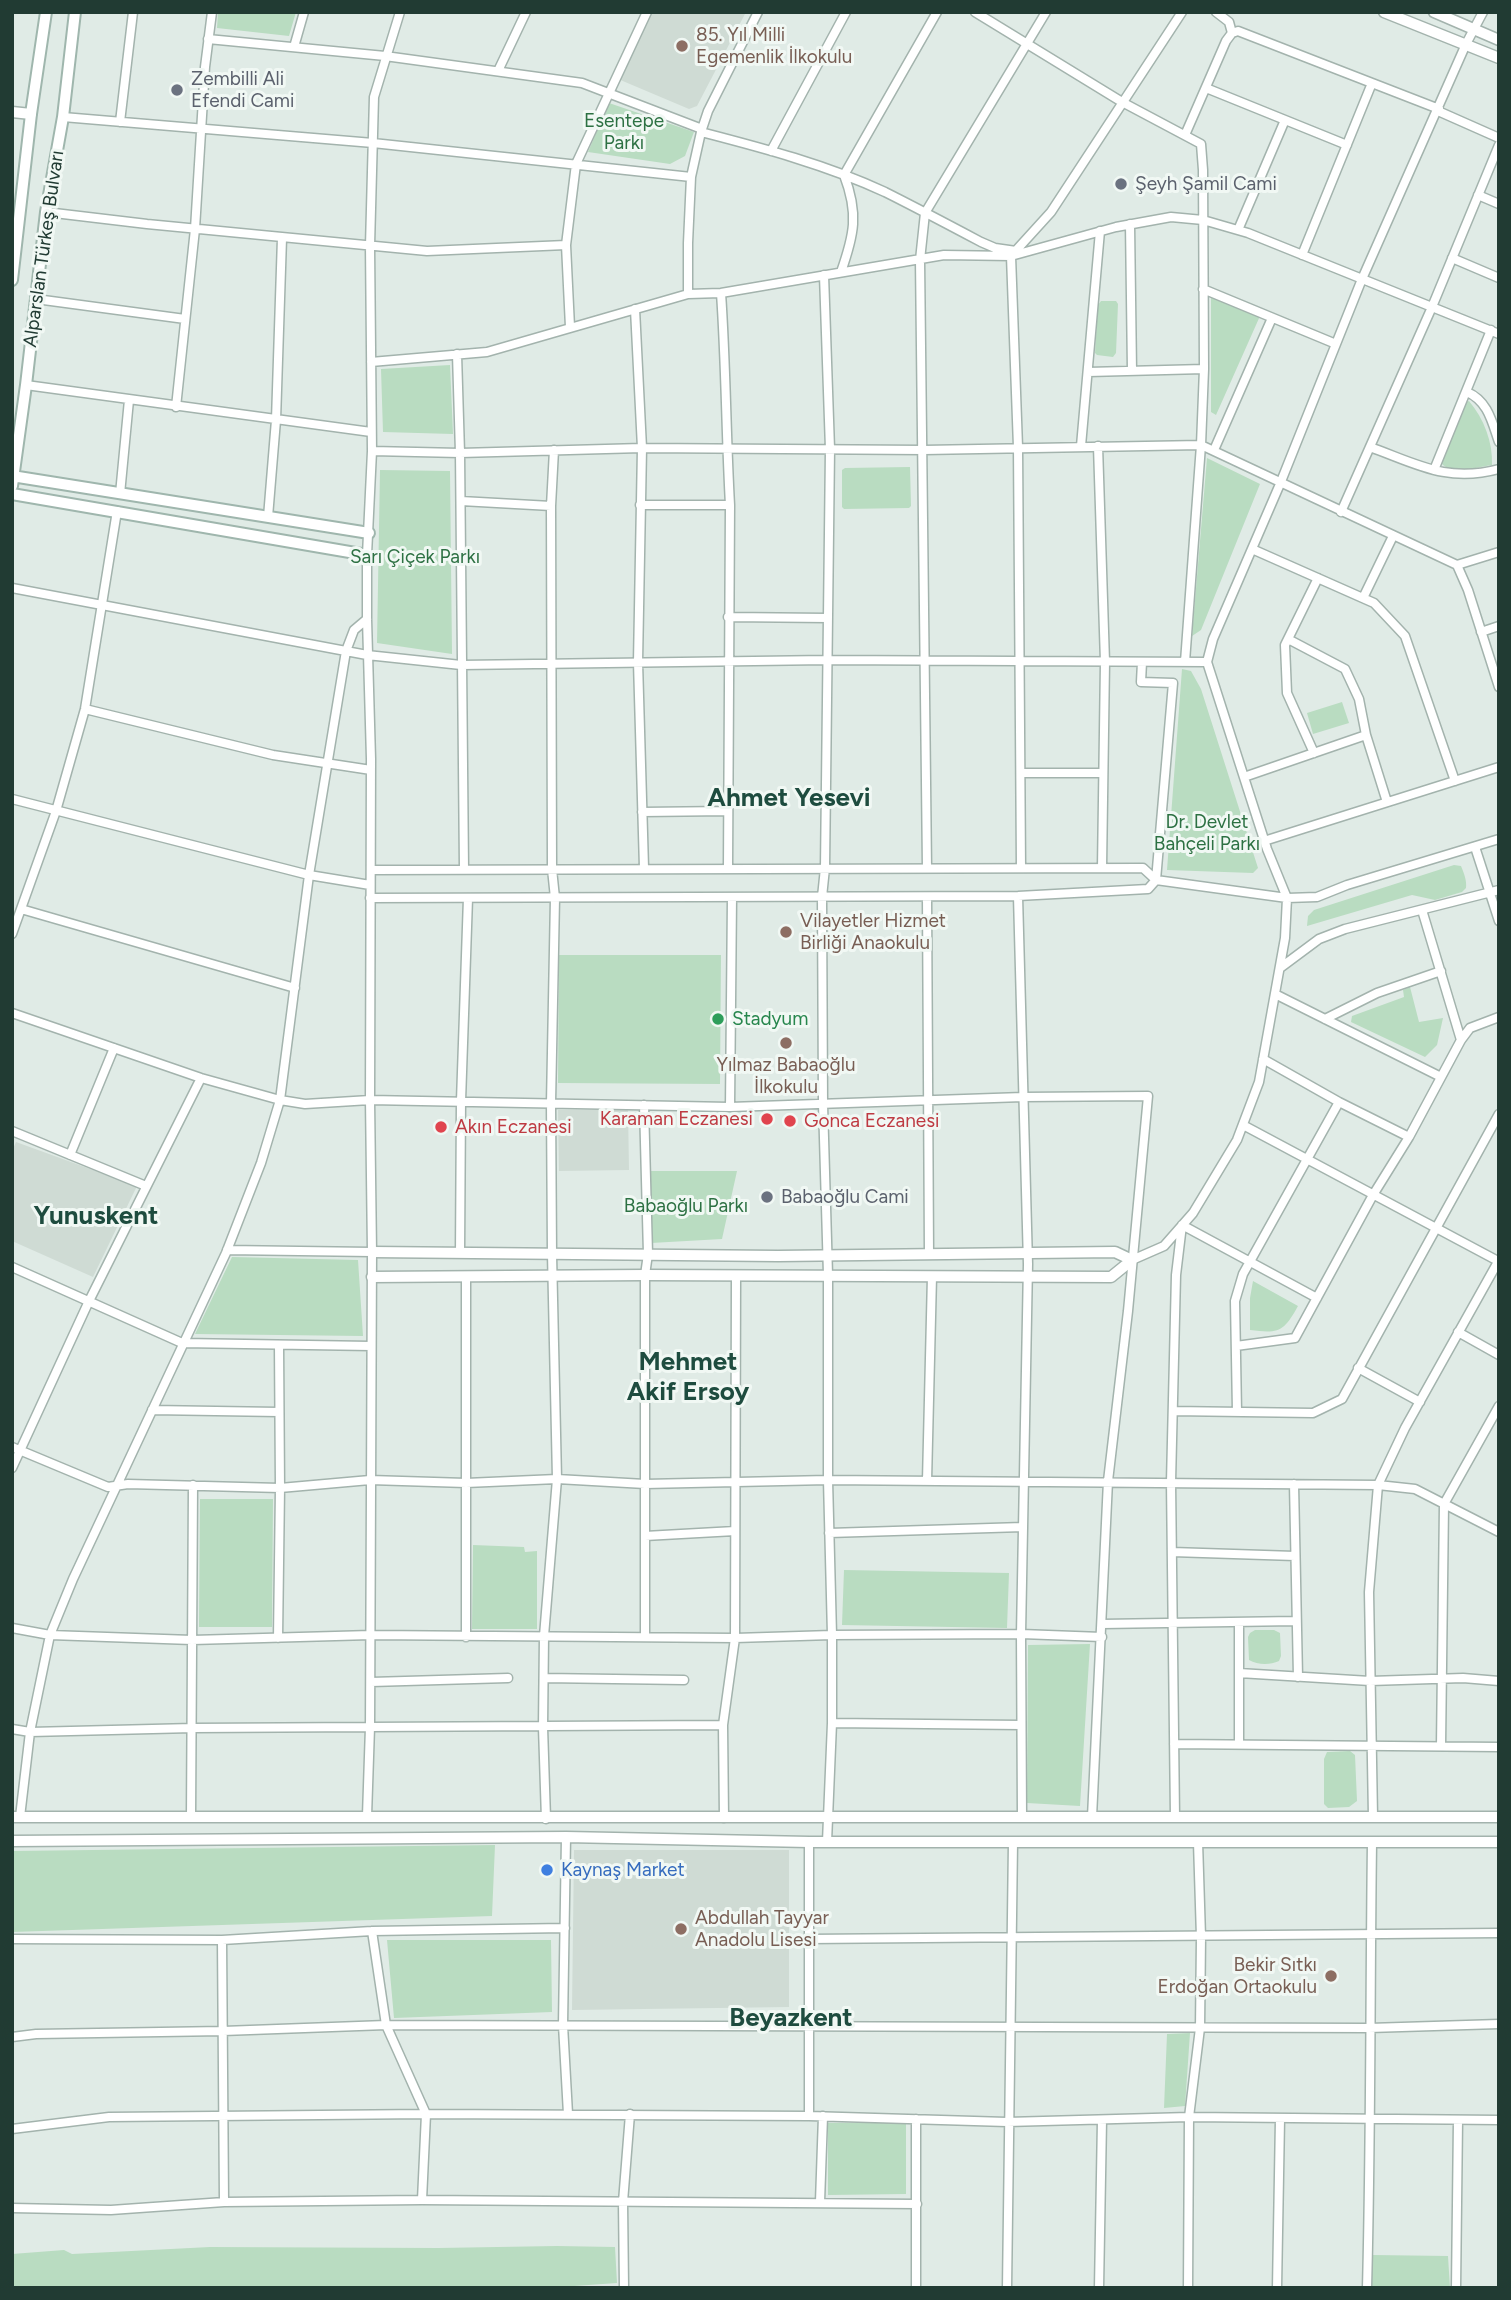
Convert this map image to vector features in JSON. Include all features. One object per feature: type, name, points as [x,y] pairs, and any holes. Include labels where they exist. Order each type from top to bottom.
[{"type":"main road","name":"Alparslan Türkeş Bulvarı","points":[[12,280],[46,12]]},
{"type":"main road","name":"Alparslan Türkeş Bulvarı","points":[[13,480],[46,212],[63,117],[75,12]]},
{"type":"main road","points":[[13,480],[369,533]]},
{"type":"main road","points":[[12,494],[367,555]]},
{"type":"street","points":[[120,122],[133,12]]},
{"type":"street","points":[[176,407],[195,229],[212,12]]},
{"type":"street","points":[[294,47],[304,12]]},
{"type":"street","points":[[367,1816],[371,1682],[372,1277],[371,769],[367,655],[367,555],[372,451],[370,247],[374,97],[400,12]]},
{"type":"street","points":[[498,71],[526,12]]},
{"type":"street","points":[[570,327],[566,245],[576,164],[647,12]]},
{"type":"street","points":[[688,294],[691,177],[702,131],[708,111],[758,12]]},
{"type":"street","points":[[771,150],[846,12]]},
{"type":"street","points":[[844,176],[937,12]]},
{"type":"street","points":[[975,12],[1122,102],[1201,144],[1204,369],[1185,662]]},
{"type":"street","points":[[927,868],[920,260],[925,213],[1046,12]]},
{"type":"street","points":[[1021,868],[1021,662],[1014,253],[1051,212],[1182,12]]},
{"type":"street","points":[[1216,12],[1229,22],[1232,33]]},
{"type":"street","points":[[1384,12],[1499,58]]},
{"type":"street","points":[[1434,12],[1499,40]]},
{"type":"street","points":[[372,1277],[1111,1277],[1132,1260],[1164,1246],[1193,1213],[1237,1140],[1259,1082],[1285,938],[1287,898],[1264,841],[1207,662],[1213,639],[1280,484],[1362,279],[1466,44],[1483,12]]},
{"type":"street","points":[[1185,135],[1226,41],[1232,33],[1238,31],[1439,110],[1499,138]]},
{"type":"street","points":[[208,39],[385,56],[582,83],[702,131],[771,150],[844,176],[884,192],[981,242],[1014,253]]},
{"type":"street","points":[[1302,255],[1372,83]]},
{"type":"street","points":[[1206,88],[1347,145]]},
{"type":"street","points":[[12,112],[31,114]]},
{"type":"street","points":[[63,117],[373,143],[691,177]]},
{"type":"street","points":[[1238,230],[1285,120]]},
{"type":"street","points":[[1341,512],[1432,307],[1499,145]]},
{"type":"street","points":[[841,272],[854,232],[855,217],[852,196],[844,176]]},
{"type":"street","points":[[1478,195],[1499,205]]},
{"type":"street","points":[[46,212],[427,251],[566,245]]},
{"type":"street","points":[[371,362],[487,352],[688,294],[721,293],[944,255],[1014,253],[1100,231],[1171,217],[1203,220],[1238,230],[1495,332],[1466,392],[1434,470]]},
{"type":"street","points":[[1130,225],[1132,371]]},
{"type":"street","points":[[1082,446],[1100,231]]},
{"type":"street","points":[[268,517],[276,420],[282,238]]},
{"type":"street","points":[[1452,258],[1499,278]]},
{"type":"street","points":[[824,275],[830,449],[825,868],[822,897],[832,1634],[832,1723],[827,1842]]},
{"type":"street","points":[[1203,289],[1336,344]]},
{"type":"street","points":[[721,293],[727,371],[730,505],[728,868]]},
{"type":"street","points":[[36,299],[185,319]]},
{"type":"street","points":[[635,309],[642,448],[638,662],[644,868]]},
{"type":"street","points":[[1214,450],[1272,318]]},
{"type":"street","points":[[457,354],[464,870]]},
{"type":"street","points":[[1088,372],[1204,369]]},
{"type":"street","points":[[26,385],[371,432]]},
{"type":"street","points":[[1466,392],[1485,405],[1499,442]]},
{"type":"street","points":[[120,494],[129,400]]},
{"type":"street","points":[[372,451],[460,453],[642,448],[923,450],[1201,445],[1457,565],[1499,552]]},
{"type":"street","points":[[1098,446],[1105,662],[1102,868]]},
{"type":"street","points":[[1370,447],[1434,470],[1464,475],[1499,469]]},
{"type":"street","points":[[547,1819],[543,1727],[544,1636],[557,1479],[551,1103],[555,898],[552,869],[551,663],[551,506],[554,450]]},
{"type":"street","points":[[461,501],[551,506]]},
{"type":"street","points":[[640,505],[730,505]]},
{"type":"street","points":[[12,934],[56,811],[85,709],[117,511]]},
{"type":"street","points":[[1363,598],[1393,536]]},
{"type":"street","points":[[1252,549],[1374,603],[1405,636],[1455,781]]},
{"type":"street","points":[[1457,565],[1468,590],[1499,687]]},
{"type":"street","points":[[1314,753],[1287,693],[1285,645],[1318,578]]},
{"type":"street","points":[[12,588],[367,655],[461,665],[827,660],[1207,662]]},
{"type":"street","points":[[728,617],[828,618]]},
{"type":"street","points":[[367,619],[354,630],[346,651],[309,875],[281,1100],[261,1163],[227,1250],[73,1579],[50,1635],[16,1817],[1499,1817]]},
{"type":"street","points":[[1481,632],[1499,626]]},
{"type":"street","points":[[1288,639],[1345,669],[1359,699],[1387,802]]},
{"type":"street","points":[[370,898],[1018,896],[1148,889],[1156,880],[1173,683],[1140,682],[1142,662]]},
{"type":"street","points":[[85,709],[273,755],[371,769]]},
{"type":"street","points":[[1244,777],[1367,735]]},
{"type":"street","points":[[1264,841],[1499,767]]},
{"type":"street","points":[[1021,773],[1103,773]]},
{"type":"street","points":[[12,799],[309,875],[370,885]]},
{"type":"street","points":[[642,813],[728,811]]},
{"type":"street","points":[[371,870],[1143,867],[1156,880],[1287,898],[1317,897],[1347,885],[1499,839]]},
{"type":"street","points":[[1475,846],[1494,892],[1499,921]]},
{"type":"street","points":[[1280,968],[1319,939],[1345,929],[1494,892]]},
{"type":"street","points":[[1018,896],[1028,1276],[1021,1634],[1022,1817]]},
{"type":"street","points":[[730,1107],[732,897]]},
{"type":"street","points":[[927,897],[929,1254]]},
{"type":"street","points":[[460,1252],[461,1101],[468,898]]},
{"type":"street","points":[[21,909],[295,988]]},
{"type":"street","points":[[1422,910],[1461,1040]]},
{"type":"street","points":[[1325,1019],[1377,993],[1441,971]]},
{"type":"street","points":[[1275,994],[1441,1077]]},
{"type":"street","points":[[12,1013],[201,1079],[305,1104],[370,1100],[730,1107],[1023,1097],[1148,1096],[1108,1482],[1092,1817]]},
{"type":"street","points":[[1236,1346],[1295,1338],[1461,1040],[1471,1028],[1499,1017]]},
{"type":"street","points":[[70,1155],[114,1048]]},
{"type":"street","points":[[1264,1059],[1339,1102],[1409,1137]]},
{"type":"street","points":[[12,1468],[16,1449],[201,1079]]},
{"type":"street","points":[[1237,1412],[1235,1301],[1243,1274],[1339,1102]]},
{"type":"street","points":[[644,1105],[648,1254],[645,1275],[645,1637]]},
{"type":"street","points":[[1173,1411],[1313,1413],[1342,1399],[1499,1114]]},
{"type":"street","points":[[1243,1125],[1498,1260],[1378,1485],[1369,1592],[1373,1817]]},
{"type":"street","points":[[12,1131],[146,1186]]},
{"type":"street","points":[[1182,1225],[1317,1298]]},
{"type":"street","points":[[1175,1817],[1171,1482],[1176,1275],[1182,1225]]},
{"type":"street","points":[[227,1250],[827,1255],[1115,1252],[1132,1260]]},
{"type":"street","points":[[12,1267],[182,1343],[371,1346]]},
{"type":"street","points":[[724,1818],[723,1725],[735,1638],[736,1275]]},
{"type":"street","points":[[466,1276],[466,1637]]},
{"type":"street","points":[[927,1480],[932,1276]]},
{"type":"street","points":[[1458,1332],[1499,1354]]},
{"type":"street","points":[[278,1638],[279,1345]]},
{"type":"street","points":[[1358,1368],[1420,1402]]},
{"type":"street","points":[[1441,1746],[1444,1504],[1499,1406]]},
{"type":"street","points":[[152,1410],[279,1412]]},
{"type":"street","points":[[16,1449],[108,1488],[117,1485],[280,1488],[370,1480],[466,1483],[557,1479],[645,1484],[927,1480],[1378,1485],[1415,1489],[1499,1532]]},
{"type":"street","points":[[1294,1484],[1298,1676]]},
{"type":"street","points":[[191,1817],[193,1485]]},
{"type":"street","points":[[830,1533],[1023,1527]]},
{"type":"street","points":[[645,1536],[735,1531]]},
{"type":"street","points":[[1172,1552],[1295,1556]]},
{"type":"street","points":[[1102,1624],[1295,1621]]},
{"type":"street","points":[[1239,1623],[1239,1744]]},
{"type":"street","points":[[12,1628],[50,1635],[192,1640],[371,1635],[735,1638],[832,1634],[1021,1634],[1102,1637]]},
{"type":"street","points":[[1239,1673],[1370,1681],[1499,1681]]},
{"type":"street","points":[[371,1682],[508,1678]]},
{"type":"street","points":[[544,1678],[684,1680]]},
{"type":"street","points":[[832,1723],[1021,1725]]},
{"type":"street","points":[[12,1729],[30,1732],[192,1728],[723,1725]]},
{"type":"street","points":[[1174,1744],[1499,1747]]},
{"type":"street","points":[[12,1841],[566,1836],[809,1842],[1499,1842]]},
{"type":"street","points":[[566,1836],[563,2025],[568,2114]]},
{"type":"street","points":[[809,1842],[809,2116]]},
{"type":"street","points":[[1007,2288],[1007,2122],[1013,1842]]},
{"type":"street","points":[[1188,2288],[1189,2117],[1200,2028],[1199,1842]]},
{"type":"street","points":[[1367,2288],[1371,2119],[1369,2028],[1372,1843]]},
{"type":"street","points":[[12,1939],[222,1940],[372,1931],[565,1928]]},
{"type":"street","points":[[372,1931],[386,2025],[426,2114],[422,2200]]},
{"type":"street","points":[[808,1939],[1499,1933]]},
{"type":"street","points":[[222,1940],[224,2202]]},
{"type":"street","points":[[12,2037],[36,2034],[386,2025],[1369,2028],[1499,2024]]},
{"type":"street","points":[[12,2129],[109,2117],[426,2114],[823,2116],[1007,2122],[1189,2117],[1499,2120]]},
{"type":"street","points":[[624,2288],[623,2202],[630,2114]]},
{"type":"street","points":[[820,2202],[823,2116]]},
{"type":"street","points":[[916,2119],[916,2288]]},
{"type":"street","points":[[1277,2288],[1280,2119]]},
{"type":"street","points":[[1098,2288],[1102,2120]]},
{"type":"street","points":[[1456,2288],[1458,2120]]},
{"type":"street","points":[[12,2208],[111,2210],[224,2202],[422,2200],[917,2204]]},
{"type":"shaded area","name":"85. Yıl Milli Egemenlik İlkokulu","points":[[651,12],[746,12],[697,106],[689,109],[618,79]]},
{"type":"shaded area","points":[[558,1110],[628,1110],[629,1170],[559,1171]]},
{"type":"shaded area","points":[[16,1142],[137,1186],[93,1277],[12,1241],[12,1151]]},
{"type":"shaded area","name":"Abdullah Tayyar Anadolu Lisesi","points":[[574,1850],[789,1850],[789,2007],[572,2010]]},
{"type":"green space","points":[[218,12],[296,12],[289,36],[217,28]]},
{"type":"green space","name":"Esentepe Parkı","points":[[609,103],[694,132],[685,156],[670,164],[588,152]]},
{"type":"green space","points":[[1215,297],[1260,316],[1216,415],[1211,412],[1211,298]]},
{"type":"green space","points":[[1101,301],[1116,301],[1118,304],[1116,353],[1113,357],[1095,353],[1098,305]]},
{"type":"green space","points":[[450,365],[453,434],[383,432],[381,369]]},
{"type":"green space","points":[[1469,401],[1486,431],[1492,465],[1452,469],[1442,464],[1443,455],[1466,402]]},
{"type":"green space","points":[[1207,458],[1260,484],[1201,630],[1192,636]]},
{"type":"green space","points":[[910,467],[909,508],[842,507],[842,470],[845,468]]},
{"type":"green space","name":"Sarı Çiçek Parkı","points":[[380,470],[450,471],[452,654],[377,643]]},
{"type":"green space","name":"Dr. Devlet Bahçeli Parkı","points":[[1182,669],[1191,671],[1201,689],[1258,868],[1253,873],[1167,870]]},
{"type":"green space","points":[[1342,702],[1349,723],[1313,734],[1307,713]]},
{"type":"green space","points":[[1454,865],[1461,866],[1465,877],[1466,888],[1462,892],[1435,900],[1412,895],[1307,926],[1308,916],[1314,910]]},
{"type":"green space","points":[[559,955],[721,955],[720,1084],[558,1083]]},
{"type":"green space","points":[[1410,987],[1419,1022],[1443,1018],[1437,1045],[1425,1057],[1351,1022],[1352,1016],[1404,997],[1403,990]]},
{"type":"green space","name":"Babaoğlu Parkı","points":[[651,1171],[737,1171],[722,1239],[651,1243]]},
{"type":"green space","points":[[232,1257],[358,1260],[363,1336],[195,1334]]},
{"type":"green space","points":[[1253,1281],[1298,1306],[1285,1326],[1275,1331],[1250,1330]]},
{"type":"green space","points":[[200,1499],[273,1499],[272,1627],[199,1627]]},
{"type":"green space","points":[[473,1545],[524,1547],[525,1552],[537,1551],[537,1629],[472,1629]]},
{"type":"green space","points":[[844,1570],[1009,1573],[1007,1628],[842,1625]]},
{"type":"green space","points":[[1255,1630],[1274,1630],[1280,1633],[1279,1661],[1264,1664],[1249,1660],[1248,1637]]},
{"type":"green space","points":[[1090,1644],[1080,1806],[1027,1803],[1028,1645]]},
{"type":"green space","points":[[1350,1751],[1355,1755],[1357,1801],[1349,1807],[1328,1808],[1324,1804],[1324,1759],[1327,1752]]},
{"type":"green space","points":[[495,1845],[492,1916],[12,1932],[12,1851]]},
{"type":"green space","points":[[387,1940],[551,1940],[552,2012],[394,2018]]},
{"type":"green space","points":[[1190,2033],[1185,2106],[1164,2108],[1167,2034]]},
{"type":"green space","points":[[906,2122],[906,2194],[828,2195],[828,2123]]},
{"type":"green space","points":[[210,2247],[615,2247],[617,2283],[546,2288],[12,2288],[12,2254],[64,2250],[72,2254]]},
{"type":"green space","points":[[1373,2255],[1448,2256],[1450,2288],[1371,2288]]},
{"type":"place","name":"85. Yıl Milli Egemenlik İlkokulu","points":[[682,46]]},
{"type":"place","name":"Zembilli Ali Efendi Cami","points":[[177,90]]},
{"type":"place","name":"Şeyh Şamil Cami","points":[[1121,184]]},
{"type":"place","name":"Vilayetler Hizmet Birliği Anaokulu","points":[[786,932]]},
{"type":"place","name":"Stadyum","points":[[718,1019]]},
{"type":"place","name":"Yılmaz Babaoğlu İlkokulu","points":[[786,1043]]},
{"type":"place","name":"Karaman Eczanesi","points":[[767,1119]]},
{"type":"place","name":"Gonca Eczanesi","points":[[790,1121]]},
{"type":"place","name":"Akın Eczanesi","points":[[441,1127]]},
{"type":"place","name":"Babaoğlu Cami","points":[[767,1197]]},
{"type":"place","name":"Kaynaş Market","points":[[547,1870]]},
{"type":"place","name":"Abdullah Tayyar Anadolu Lisesi","points":[[681,1929]]},
{"type":"place","name":"Bekir Sıtkı Erdoğan Ortaokulu","points":[[1331,1976]]},
{"type":"district","name":"Ahmet Yesevi","points":[[789,798]]},
{"type":"district","name":"Yunuskent","points":[[96,1216]]},
{"type":"district","name":"Mehmet Akif Ersoy","points":[[688,1377]]},
{"type":"district","name":"Beyazkent","points":[[791,2018]]}]
